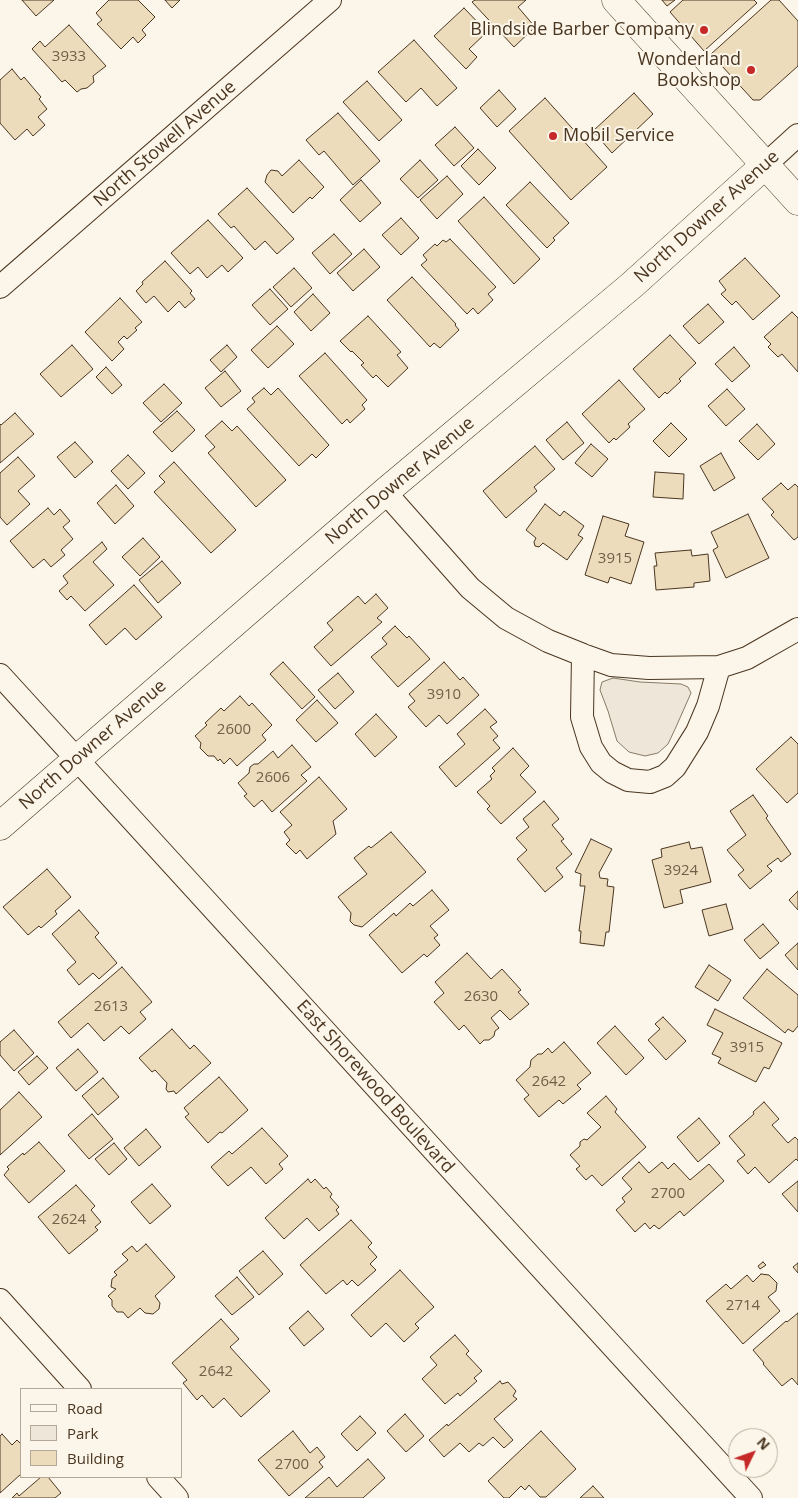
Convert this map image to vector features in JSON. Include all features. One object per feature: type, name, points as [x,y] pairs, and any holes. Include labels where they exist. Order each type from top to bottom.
[{"type":"street","name":"North Stowell Avenue","points":[[0,287],[330,0]]},
{"type":"street","points":[[616,0],[798,201]]},
{"type":"street","name":"North Downer Avenue","points":[[0,826],[385,492],[632,285],[798,135]]},
{"type":"street","points":[[385,492],[470,588],[506,618],[548,641],[583,656],[611,664],[649,668],[719,667],[747,658],[798,629]]},
{"type":"street","points":[[583,656],[582,717],[588,739],[601,763],[612,772],[628,780],[650,782],[665,776],[685,753],[697,732],[708,706],[719,667]]},
{"type":"street","name":"East Shorewood Boulevard","points":[[0,674],[752,1498]]},
{"type":"street","points":[[0,1300],[79,1388]]},
{"type":"street","points":[[159,1478],[177,1498]]},
{"type":"green space","points":[[613,678],[640,682],[681,684],[688,687],[691,693],[676,727],[668,744],[658,753],[645,756],[629,752],[617,741],[600,690],[602,682]]},
{"type":"building","points":[[22,0],[54,0],[36,16]]},
{"type":"building","points":[[109,0],[138,0],[155,17],[142,30],[146,35],[138,43],[133,37],[121,49],[97,24],[102,20],[96,13]]},
{"type":"building","points":[[165,0],[180,0],[172,8]]},
{"type":"building","points":[[475,0],[526,0],[518,7],[535,27],[514,47],[472,2]]},
{"type":"building","points":[[662,0],[675,0],[667,6]]},
{"type":"building","points":[[683,0],[754,0],[757,3],[704,51],[670,12]]},
{"type":"building","points":[[771,0],[779,0],[798,21],[798,66],[760,100],[753,100],[711,54]]},
{"type":"building","points":[[464,8],[487,32],[469,49],[477,57],[466,69],[434,36]]},
{"type":"building","points":[[69,25],[106,66],[93,76],[94,82],[87,88],[77,92],[65,80],[62,82],[32,49],[40,41],[45,47]]},
{"type":"building","points":[[414,40],[457,88],[437,106],[421,88],[406,102],[378,72]]},
{"type":"building","points":[[12,69],[21,80],[24,77],[41,97],[39,99],[47,109],[38,117],[45,125],[33,136],[27,129],[15,140],[0,123],[0,80]]},
{"type":"building","points":[[367,81],[402,120],[379,141],[343,102]]},
{"type":"building","points":[[499,90],[516,109],[497,127],[480,108]]},
{"type":"building","points":[[634,93],[653,114],[612,153],[593,131]]},
{"type":"building","points":[[545,98],[607,167],[571,200],[509,131]]},
{"type":"building","points":[[338,113],[380,161],[353,185],[324,151],[319,155],[306,140]]},
{"type":"building","points":[[455,127],[474,148],[454,166],[435,145]]},
{"type":"building","points":[[478,149],[496,168],[479,185],[461,166]]},
{"type":"building","points":[[299,160],[324,187],[293,213],[265,182],[271,170],[278,171],[282,176]]},
{"type":"building","points":[[420,160],[438,180],[418,198],[400,179]]},
{"type":"building","points":[[447,176],[463,194],[437,219],[420,200]]},
{"type":"building","points":[[361,180],[381,203],[360,222],[340,200]]},
{"type":"building","points":[[530,182],[569,223],[553,238],[555,240],[547,248],[506,205]]},
{"type":"building","points":[[247,188],[294,239],[277,254],[265,241],[255,250],[234,226],[231,228],[218,214]]},
{"type":"building","points":[[484,197],[540,259],[514,284],[458,221]]},
{"type":"building","points":[[401,218],[419,238],[401,255],[382,235]]},
{"type":"building","points":[[208,220],[243,258],[228,272],[222,265],[207,278],[198,267],[190,274],[171,253]]},
{"type":"building","points":[[334,234],[352,254],[330,274],[312,253]]},
{"type":"building","points":[[450,239],[496,287],[488,294],[493,300],[478,314],[473,308],[467,314],[421,265],[427,260],[423,255],[435,244],[437,246],[443,240],[446,242]]},
{"type":"building","points":[[364,249],[380,267],[353,291],[337,273]]},
{"type":"building","points":[[745,258],[780,296],[753,320],[736,301],[732,305],[721,294],[726,290],[719,281]]},
{"type":"building","points":[[165,261],[192,291],[190,293],[195,299],[185,308],[179,301],[168,312],[154,296],[146,303],[136,291],[143,284],[142,282]]},
{"type":"building","points":[[294,268],[312,288],[291,307],[273,287]]},
{"type":"building","points":[[412,277],[456,324],[459,330],[440,348],[434,343],[430,347],[387,300]]},
{"type":"building","points":[[270,289],[288,309],[270,325],[252,305]]},
{"type":"building","points":[[313,294],[330,313],[311,331],[294,312]]},
{"type":"building","points":[[120,298],[142,322],[135,328],[137,330],[127,339],[124,336],[118,342],[124,349],[112,361],[85,332]]},
{"type":"building","points":[[708,304],[724,322],[699,344],[683,326]]},
{"type":"building","points":[[792,312],[798,318],[798,372],[782,354],[778,357],[768,347],[771,344],[764,337]]},
{"type":"building","points":[[368,316],[401,352],[397,355],[408,368],[388,387],[376,375],[373,378],[361,365],[364,363],[340,341]]},
{"type":"building","points":[[277,326],[294,344],[268,368],[251,350]]},
{"type":"building","points":[[670,335],[696,363],[679,379],[681,381],[667,394],[665,392],[659,398],[633,369]]},
{"type":"building","points":[[72,345],[93,369],[61,397],[40,374]]},
{"type":"building","points":[[227,345],[237,357],[221,372],[210,360]]},
{"type":"building","points":[[734,347],[750,366],[732,382],[715,364]]},
{"type":"building","points":[[325,353],[367,400],[362,405],[365,409],[350,423],[347,419],[342,424],[299,376]]},
{"type":"building","points":[[106,367],[122,385],[112,394],[96,377]]},
{"type":"building","points":[[225,371],[241,391],[221,407],[205,388]]},
{"type":"building","points":[[619,380],[645,409],[628,424],[630,427],[616,440],[614,438],[609,443],[582,414]]},
{"type":"building","points":[[164,384],[182,403],[161,422],[143,403]]},
{"type":"building","points":[[264,388],[271,395],[278,388],[329,445],[316,458],[312,454],[299,466],[247,409],[255,402],[252,398]]},
{"type":"building","points":[[727,389],[745,409],[726,426],[708,406]]},
{"type":"building","points":[[177,411],[195,430],[172,452],[153,432]]},
{"type":"building","points":[[15,413],[34,434],[0,463],[0,424]]},
{"type":"building","points":[[222,421],[232,431],[237,426],[286,480],[256,507],[208,453],[215,447],[205,436]]},
{"type":"building","points":[[567,422],[584,443],[563,460],[546,440]]},
{"type":"building","points":[[671,423],[687,439],[669,457],[653,441]]},
{"type":"building","points":[[757,424],[775,444],[758,460],[739,441]]},
{"type":"building","points":[[75,442],[93,462],[75,478],[57,457]]},
{"type":"building","points":[[591,444],[608,459],[592,477],[575,463]]},
{"type":"building","points":[[535,446],[555,469],[534,487],[537,491],[506,518],[483,491]]},
{"type":"building","points":[[721,453],[735,478],[714,491],[700,466]]},
{"type":"building","points":[[128,455],[145,473],[128,489],[111,471]]},
{"type":"building","points":[[18,457],[35,476],[18,491],[30,504],[7,525],[0,517],[0,473]]},
{"type":"building","points":[[174,462],[236,530],[211,553],[154,492],[165,482],[159,476]]},
{"type":"building","points":[[655,472],[684,474],[683,499],[653,497]]},
{"type":"building","points":[[781,483],[788,490],[795,484],[798,487],[798,537],[794,540],[771,515],[774,512],[762,499]]},
{"type":"building","points":[[116,485],[134,506],[115,524],[97,503]]},
{"type":"building","points":[[545,504],[560,516],[564,511],[584,526],[578,535],[583,538],[567,560],[543,543],[539,547],[535,546],[536,538],[526,530]]},
{"type":"building","points":[[48,508],[54,515],[60,509],[70,521],[63,527],[73,539],[61,550],[65,555],[51,567],[44,559],[33,568],[10,541]]},
{"type":"building","points":[[748,514],[769,558],[726,578],[713,550],[718,547],[711,532]]},
{"type":"building","points":[[603,516],[629,524],[625,536],[644,542],[631,584],[610,577],[608,583],[585,575]]},
{"type":"building","points":[[143,538],[160,557],[140,576],[122,557]]},
{"type":"building","points":[[102,542],[107,549],[93,562],[114,585],[85,611],[71,596],[67,600],[59,591],[68,583],[63,576]]},
{"type":"building","points":[[691,550],[692,556],[708,554],[710,581],[694,583],[694,587],[656,590],[654,566],[657,566],[655,553]]},
{"type":"building","points":[[162,561],[181,583],[158,603],[139,580]]},
{"type":"building","points":[[134,585],[162,617],[136,640],[125,628],[106,645],[89,625]]},
{"type":"building","points":[[376,594],[388,608],[377,618],[382,622],[331,666],[314,647],[333,630],[327,623],[358,596],[365,604]]},
{"type":"building","points":[[395,626],[407,638],[409,636],[430,659],[398,687],[371,657],[387,644],[382,638]]},
{"type":"building","points":[[283,662],[315,697],[302,709],[270,674]]},
{"type":"building","points":[[444,662],[460,680],[463,677],[479,695],[447,724],[439,715],[426,727],[408,707],[415,701],[409,694]]},
{"type":"building","points":[[338,673],[354,692],[335,709],[318,690]]},
{"type":"building","points":[[240,696],[249,706],[252,703],[272,725],[262,735],[266,740],[237,766],[230,758],[224,764],[214,756],[208,756],[200,748],[201,743],[195,736],[207,725],[205,723],[221,708],[224,711]]},
{"type":"building","points":[[317,700],[338,723],[316,742],[296,720]]},
{"type":"building","points":[[485,709],[497,722],[490,727],[498,736],[493,740],[500,748],[456,787],[439,767],[465,744],[457,734]]},
{"type":"building","points":[[376,714],[397,737],[375,757],[355,734]]},
{"type":"building","points":[[791,737],[798,744],[798,793],[787,803],[756,769]]},
{"type":"building","points":[[292,745],[311,767],[301,775],[307,781],[272,812],[262,800],[254,807],[244,796],[247,794],[238,783],[249,773],[250,767],[254,764],[258,764],[273,751],[278,758]]},
{"type":"building","points":[[513,748],[529,766],[520,775],[536,792],[501,824],[487,809],[490,806],[477,792],[492,779],[490,776],[495,771],[492,768]]},
{"type":"building","points":[[319,777],[347,809],[333,821],[336,834],[307,859],[300,850],[296,854],[286,844],[290,840],[284,832],[292,825],[280,812]]},
{"type":"building","points":[[753,795],[768,816],[766,818],[791,854],[781,862],[778,858],[767,866],[772,871],[750,889],[738,875],[744,870],[727,850],[746,835],[730,811]]},
{"type":"building","points":[[544,801],[559,819],[552,825],[564,839],[561,841],[572,854],[556,868],[563,877],[545,892],[517,859],[527,850],[516,838],[529,827],[523,819]]},
{"type":"building","points":[[391,832],[426,872],[362,927],[354,925],[350,921],[351,913],[338,897],[367,874],[354,858],[369,846],[371,848]]},
{"type":"building","points":[[591,839],[612,849],[599,873],[600,878],[608,879],[607,886],[614,887],[609,932],[606,932],[604,946],[580,943],[581,931],[579,931],[585,886],[580,886],[581,874],[575,872]]},
{"type":"building","points":[[689,842],[691,849],[702,847],[711,882],[680,890],[683,903],[664,908],[652,860],[662,857],[661,849]]},
{"type":"building","points":[[47,869],[71,897],[55,911],[57,914],[41,928],[39,926],[28,935],[3,907]]},
{"type":"building","points":[[432,890],[449,910],[430,926],[438,935],[434,938],[440,945],[427,957],[424,954],[402,973],[369,935],[394,913],[396,916],[410,903],[413,906]]},
{"type":"building","points":[[798,891],[798,910],[789,900]]},
{"type":"building","points":[[726,904],[733,929],[709,936],[702,910]]},
{"type":"building","points":[[79,910],[99,933],[95,937],[117,963],[99,979],[93,973],[79,985],[67,970],[76,962],[52,934]]},
{"type":"building","points":[[763,924],[779,943],[760,959],[744,940]]},
{"type":"building","points":[[798,943],[798,970],[785,955]]},
{"type":"building","points":[[467,953],[491,979],[502,969],[521,990],[518,992],[529,1004],[510,1020],[500,1010],[491,1018],[499,1028],[495,1031],[494,1036],[480,1044],[464,1025],[459,1030],[434,1002],[444,993],[435,982]]},
{"type":"building","points":[[709,965],[731,980],[718,1001],[695,987]]},
{"type":"building","points":[[122,967],[152,1002],[140,1012],[146,1019],[129,1034],[121,1026],[104,1041],[88,1023],[71,1038],[58,1022]]},
{"type":"building","points":[[767,969],[798,995],[798,1026],[793,1032],[788,1029],[785,1033],[743,998]]},
{"type":"building","points":[[715,1009],[782,1043],[769,1069],[764,1067],[756,1082],[718,1063],[721,1058],[712,1054],[723,1033],[707,1025]]},
{"type":"building","points":[[663,1017],[686,1041],[666,1060],[648,1040],[660,1029],[655,1024]]},
{"type":"building","points":[[615,1026],[644,1058],[626,1075],[597,1043]]},
{"type":"building","points":[[172,1029],[190,1049],[194,1045],[211,1063],[176,1094],[174,1091],[168,1092],[166,1089],[167,1083],[155,1070],[152,1072],[139,1058]]},
{"type":"building","points":[[14,1030],[34,1053],[14,1071],[0,1055],[0,1042]]},
{"type":"building","points":[[564,1042],[591,1073],[577,1085],[581,1089],[563,1104],[559,1100],[539,1117],[524,1099],[529,1095],[516,1080],[530,1067],[531,1060],[538,1054],[542,1054],[548,1048],[552,1053]]},
{"type":"building","points":[[78,1049],[98,1072],[76,1091],[56,1068]]},
{"type":"building","points":[[37,1056],[48,1068],[29,1085],[18,1072]]},
{"type":"building","points":[[219,1077],[248,1110],[208,1143],[185,1117],[189,1114],[184,1108]]},
{"type":"building","points":[[103,1078],[119,1097],[98,1115],[82,1096]]},
{"type":"building","points":[[19,1092],[42,1117],[0,1155],[0,1110]]},
{"type":"building","points":[[606,1096],[617,1109],[615,1112],[646,1147],[602,1186],[592,1175],[586,1180],[576,1169],[580,1166],[570,1155],[580,1146],[580,1142],[584,1139],[587,1140],[601,1127],[587,1113]]},
{"type":"building","points":[[764,1102],[779,1119],[772,1125],[788,1143],[795,1137],[798,1140],[798,1161],[796,1159],[769,1183],[755,1167],[748,1174],[737,1161],[745,1155],[729,1136],[754,1114],[753,1112]]},
{"type":"building","points":[[92,1114],[113,1139],[89,1159],[68,1135]]},
{"type":"building","points":[[699,1118],[720,1143],[698,1162],[677,1137]]},
{"type":"building","points":[[262,1128],[288,1156],[279,1164],[283,1169],[266,1184],[251,1167],[228,1186],[211,1167],[229,1151],[232,1154]]},
{"type":"building","points":[[146,1129],[161,1147],[139,1166],[124,1148]]},
{"type":"building","points":[[39,1142],[65,1171],[29,1203],[4,1175],[9,1169],[7,1167]]},
{"type":"building","points":[[114,1143],[127,1159],[109,1175],[95,1159]]},
{"type":"building","points":[[639,1162],[649,1173],[662,1162],[668,1169],[674,1163],[690,1180],[709,1164],[724,1181],[684,1216],[680,1211],[659,1229],[654,1225],[650,1229],[645,1223],[635,1232],[616,1210],[625,1202],[622,1198],[632,1189],[622,1178]]},
{"type":"building","points":[[308,1179],[311,1183],[315,1179],[324,1189],[326,1187],[332,1194],[330,1197],[339,1207],[336,1210],[339,1214],[319,1231],[307,1218],[284,1239],[265,1218]]},
{"type":"building","points":[[798,1181],[798,1212],[782,1194]]},
{"type":"building","points":[[152,1184],[171,1206],[150,1224],[131,1202]]},
{"type":"building","points":[[76,1185],[95,1206],[91,1210],[101,1222],[95,1227],[98,1230],[69,1254],[38,1217]]},
{"type":"building","points":[[351,1220],[372,1243],[368,1247],[377,1257],[370,1264],[376,1270],[358,1286],[352,1280],[347,1285],[343,1280],[326,1294],[300,1265]]},
{"type":"building","points":[[146,1244],[175,1277],[155,1296],[160,1303],[159,1309],[153,1314],[145,1313],[140,1308],[128,1318],[123,1312],[117,1312],[112,1306],[112,1300],[108,1296],[116,1289],[111,1287],[112,1279],[117,1275],[114,1272],[128,1260],[122,1254],[132,1246],[137,1252]]},
{"type":"building","points":[[263,1251],[283,1274],[259,1295],[239,1271]]},
{"type":"building","points":[[763,1262],[766,1265],[760,1269],[758,1266]]},
{"type":"building","points":[[798,1263],[798,1273],[793,1267]]},
{"type":"building","points":[[400,1270],[434,1307],[415,1324],[419,1328],[404,1342],[386,1323],[371,1337],[351,1315]]},
{"type":"building","points":[[761,1274],[769,1275],[777,1283],[776,1291],[768,1297],[780,1311],[743,1344],[706,1301],[726,1284],[731,1289],[747,1275],[753,1282]]},
{"type":"building","points":[[237,1277],[254,1297],[232,1315],[215,1296]]},
{"type":"building","points":[[308,1311],[324,1329],[304,1346],[289,1328]]},
{"type":"building","points":[[798,1313],[798,1385],[792,1378],[782,1386],[753,1350]]},
{"type":"building","points":[[221,1319],[239,1339],[230,1347],[270,1391],[241,1417],[224,1398],[213,1408],[202,1395],[197,1400],[183,1383],[187,1380],[172,1363]]},
{"type":"building","points":[[455,1335],[469,1351],[466,1354],[482,1371],[474,1378],[477,1381],[460,1396],[458,1393],[445,1404],[422,1379],[437,1365],[430,1357]]},
{"type":"building","points":[[500,1381],[502,1384],[508,1382],[516,1391],[513,1396],[517,1399],[494,1419],[513,1440],[504,1448],[493,1437],[483,1446],[479,1443],[469,1452],[460,1443],[444,1457],[429,1440]]},
{"type":"building","points":[[405,1414],[424,1436],[406,1452],[387,1431]]},
{"type":"building","points":[[360,1416],[376,1433],[357,1451],[341,1434]]},
{"type":"building","points":[[293,1431],[310,1453],[317,1447],[325,1457],[319,1462],[323,1467],[289,1496],[258,1460]]},
{"type":"building","points":[[541,1431],[576,1469],[546,1497],[540,1497],[529,1485],[525,1490],[521,1486],[509,1498],[504,1498],[488,1481]]},
{"type":"building","points":[[2,1434],[12,1445],[17,1440],[20,1443],[20,1475],[0,1493],[0,1436]]},
{"type":"building","points":[[368,1459],[385,1478],[363,1498],[305,1498],[329,1477],[337,1487]]},
{"type":"building","points":[[40,1478],[49,1478],[61,1493],[55,1498],[12,1498],[17,1493],[19,1496]]},
{"type":"building","points":[[593,1486],[604,1498],[580,1498]]},
{"type":"place","name":"Blindside Barber Company","points":[[704,30]]},
{"type":"place","name":"Wonderland Bookshop","points":[[751,70]]},
{"type":"place","name":"Mobil Service","points":[[553,136]]}]
